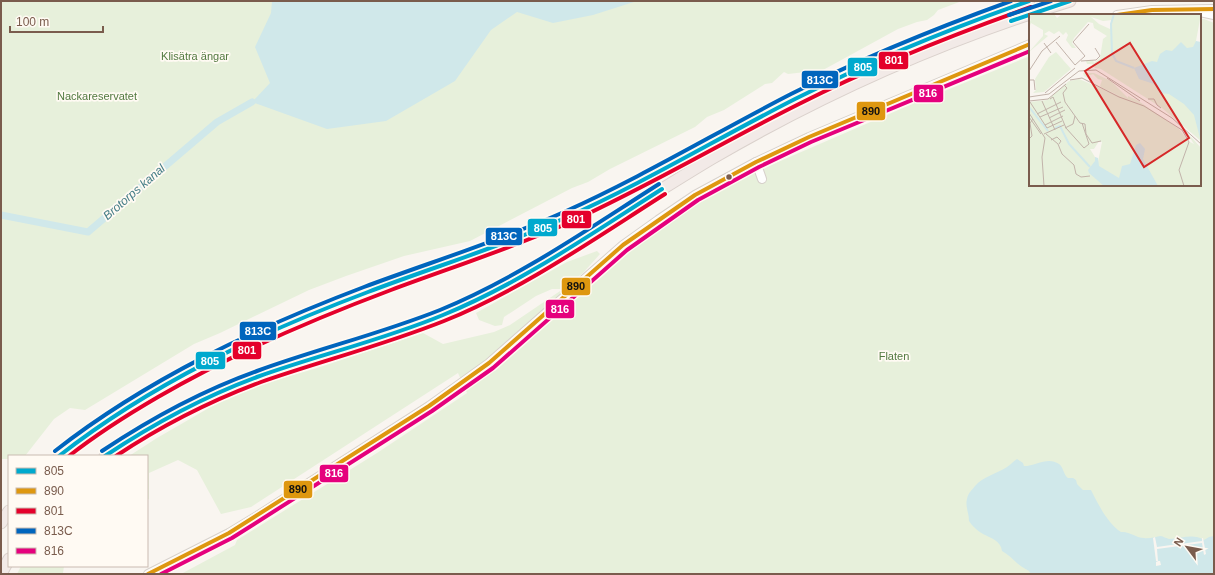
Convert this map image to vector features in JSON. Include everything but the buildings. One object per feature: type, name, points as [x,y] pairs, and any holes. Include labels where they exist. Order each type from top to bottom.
[{"type":"highway","points":[[60,455],[95,429],[147,397],[208,363],[257,339],[319,311],[474,255],[563,219],[634,186],[783,105],[837,79],[929,38],[1029,1]]},
{"type":"highway","points":[[1033,14],[1070,1]]},
{"type":"highway","points":[[107,455],[171,416],[233,387],[280,369],[418,326],[476,301],[535,269],[650,196],[714,158],[789,117],[917,57],[1029,15]]},
{"type":"highway","points":[[1,523],[8,512]]},
{"type":"highway","points":[[1,574],[8,561]]},
{"type":"street","points":[[1187,9],[1214,15]]},
{"type":"street","points":[[1124,14],[1152,10],[1214,9]]},
{"type":"street","points":[[148,574],[257,516],[429,406],[488,363],[623,246],[695,195],[756,162],[823,131],[1029,44]]},
{"type":"street","points":[[756,162],[762,179]]},
{"type":"green space","points":[[1,1],[962,1],[938,10],[927,20],[898,29],[823,70],[788,74],[784,72],[772,83],[765,84],[724,110],[707,117],[695,127],[470,241],[404,256],[346,276],[309,290],[194,344],[85,410],[70,408],[54,419],[26,455],[8,455],[8,459],[1,459]]},
{"type":"green space","name":"Flaten","points":[[1201,19],[1214,23],[1214,574],[181,574],[235,545],[237,540],[377,453],[467,393],[458,373],[251,507],[221,514],[197,470],[178,460],[149,473],[148,500],[148,455],[131,455],[240,390],[314,369],[423,333],[443,344],[494,332],[510,325],[703,194],[903,108],[1029,56],[1029,186],[1201,186]]},
{"type":"green space","points":[[597,251],[600,254],[583,273],[562,289],[552,289],[536,296],[504,317],[502,325],[495,326],[479,320],[476,313],[567,262]]},
{"type":"green space","points":[[20,567],[64,567],[63,573],[74,574],[17,574]]},
{"type":"water","points":[[272,1],[637,1],[593,15],[553,23],[517,12],[491,30],[455,81],[386,121],[327,129],[252,102],[270,83],[255,47],[271,13]]},
{"type":"water","points":[[1017,459],[1023,463],[1024,466],[1046,461],[1059,464],[1068,478],[1073,478],[1076,480],[1077,484],[1083,490],[1091,490],[1108,519],[1121,532],[1139,537],[1152,538],[1162,536],[1169,539],[1196,537],[1204,540],[1214,536],[1214,574],[1031,574],[1002,551],[998,542],[973,527],[969,521],[967,507],[968,495],[971,490],[986,477],[1007,467]]},
{"type":"pier","points":[[1155,537],[1157,547],[1178,544],[1177,538],[1179,537],[1180,544],[1202,541],[1203,538],[1206,554],[1204,555],[1202,543],[1157,549],[1158,561],[1160,561],[1161,565],[1156,566],[1156,562],[1158,562],[1156,561],[1153,538]]},
{"type":"waterway","name":"Brotorps kanal","points":[[1,215],[88,232],[217,122],[252,102]]},
{"type":"transit line","name":"813C","points":[[55,451],[90,425],[165,378],[243,338],[364,287],[539,223],[622,184],[791,94],[845,68],[900,44],[1011,1]]},
{"type":"transit line","name":"805","points":[[60,455],[94,430],[168,383],[247,343],[327,308],[516,238],[565,218],[623,190],[824,85],[910,46],[1029,1]]},
{"type":"transit line","name":"813C","points":[[1009,15],[1051,1]]},
{"type":"transit line","name":"805","points":[[1032,14],[1070,1]]},
{"type":"transit line","name":"801","points":[[70,455],[101,432],[146,404],[186,381],[243,352],[361,301],[501,250],[566,224],[625,196],[827,90],[943,40],[1031,7]]},
{"type":"transit line","name":"890","points":[[1124,14],[1152,10],[1214,9]]},
{"type":"transit line","name":"805","points":[[1011,21],[1029,15]]},
{"type":"transit line","name":"890","points":[[148,574],[229,533],[429,406],[489,363],[623,245],[695,195],[756,162],[809,137],[1029,44]]},
{"type":"transit line","name":"816","points":[[161,574],[232,538],[432,411],[493,368],[627,250],[698,200],[759,167],[811,142],[1029,51]]},
{"type":"transit line","name":"813C","points":[[102,451],[176,406],[216,387],[280,363],[417,319],[469,297],[552,252],[659,184]]},
{"type":"transit line","name":"805","points":[[107,455],[141,433],[217,393],[280,369],[420,324],[472,302],[555,257],[662,189]]},
{"type":"transit line","name":"801","points":[[118,455],[168,424],[242,389],[284,374],[399,338],[473,308],[530,279],[585,246],[665,194]]},
{"type":"park label","name":"Klisätra ängar","points":[[195,56]]},
{"type":"park label","name":"Nackareservatet","points":[[97,96]]}]
